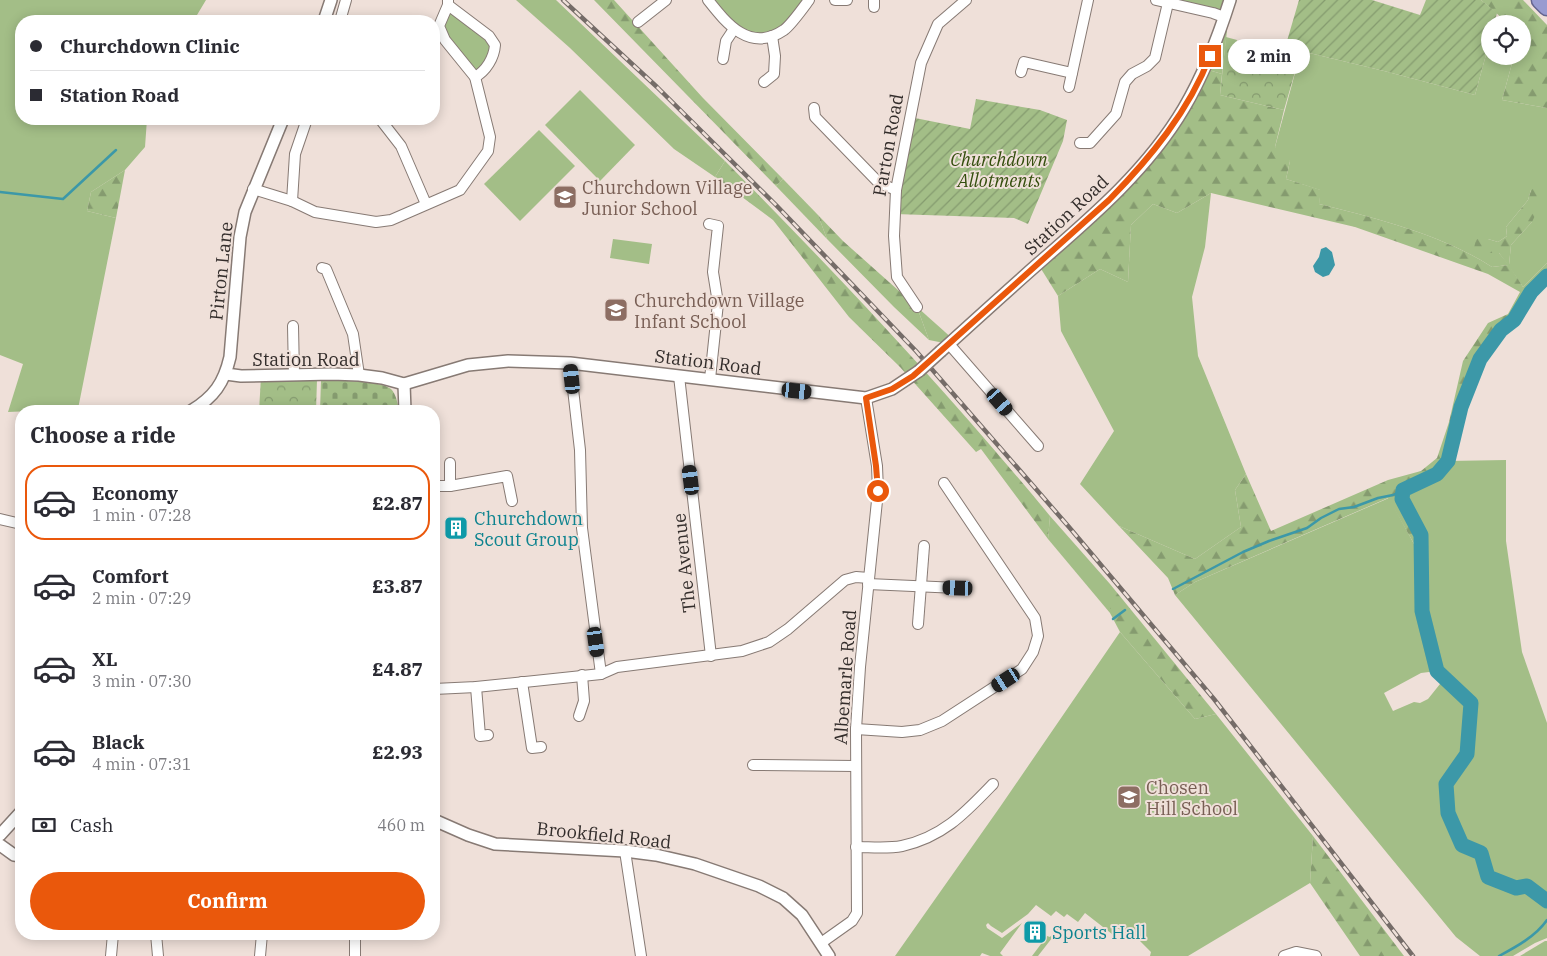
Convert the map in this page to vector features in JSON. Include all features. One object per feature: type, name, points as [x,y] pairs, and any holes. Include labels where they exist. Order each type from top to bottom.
[{"type":"highway","points":[[1540,0],[1547,7]]},
{"type":"street","points":[[326,15],[331,0]]},
{"type":"street","points":[[342,15],[346,0]]},
{"type":"street","points":[[638,22],[666,0]]},
{"type":"street","points":[[708,0],[734,29],[761,38],[772,36],[785,30],[809,0]]},
{"type":"street","points":[[835,0],[847,0]]},
{"type":"street","name":"Parton Road","points":[[916,307],[897,277],[894,236],[896,190],[921,63],[938,24],[966,0]]},
{"type":"street","points":[[1069,86],[1088,0]]},
{"type":"street","points":[[1156,0],[1224,17],[1230,0]]},
{"type":"street","points":[[253,189],[292,201],[315,212],[376,222],[391,220],[460,190],[488,151],[490,137],[475,77],[445,40],[440,26],[448,2],[489,36],[495,45],[494,54],[490,61],[482,73],[475,77]]},
{"type":"street","points":[[1090,144],[1116,114],[1125,82],[1132,74],[1155,58],[1168,3]]},
{"type":"street","name":"Station Road","points":[[226,374],[241,376],[359,375],[382,378],[404,384],[468,366],[508,362],[570,363],[866,398],[892,389],[919,371],[945,348],[1080,227],[1138,170],[1183,109],[1205,69],[1224,17]]},
{"type":"street","points":[[724,59],[726,41],[734,29]]},
{"type":"street","points":[[764,82],[774,74],[775,56],[772,36]]},
{"type":"street","points":[[1022,72],[1024,62],[1072,73]]},
{"type":"street","points":[[814,108],[815,117],[879,183],[896,190]]},
{"type":"street","points":[[1116,114],[1126,120]]},
{"type":"street","name":"Pirton Lane","points":[[226,374],[230,358],[240,237],[253,189],[280,125]]},
{"type":"street","points":[[292,201],[295,154],[305,125]]},
{"type":"street","points":[[385,125],[401,146],[426,204]]},
{"type":"street","points":[[708,224],[718,226],[713,272],[718,303],[710,379]]},
{"type":"street","points":[[327,267],[354,334],[359,375]]},
{"type":"street","points":[[290,332],[294,375]]},
{"type":"street","points":[[945,348],[1038,446]]},
{"type":"street","points":[[570,363],[580,450],[582,528],[601,674]]},
{"type":"street","points":[[202,405],[218,390],[226,374]]},
{"type":"street","name":"The Avenue","points":[[678,376],[711,656]]},
{"type":"street","points":[[404,384],[405,405]]},
{"type":"street","name":"Albemarle Road","points":[[821,943],[852,921],[856,913],[856,729],[860,667],[878,491],[866,398]]},
{"type":"street","points":[[450,463],[450,486]]},
{"type":"street","points":[[440,486],[508,476],[512,501]]},
{"type":"street","points":[[856,729],[902,732],[920,730],[942,721],[1022,669],[1033,652],[1038,636],[1035,618],[944,483]]},
{"type":"street","points":[[0,519],[15,523]]},
{"type":"street","points":[[918,624],[924,546]]},
{"type":"street","points":[[440,689],[476,687],[601,674],[617,667],[742,651],[769,642],[788,629],[845,580],[856,577],[868,581],[922,587],[958,588]]},
{"type":"street","points":[[579,716],[584,701],[582,675]]},
{"type":"street","points":[[522,682],[532,748]]},
{"type":"street","points":[[476,687],[480,736]]},
{"type":"street","points":[[753,765],[855,766]]},
{"type":"street","points":[[856,847],[900,846],[923,840],[944,830],[963,814],[986,799],[993,784]]},
{"type":"street","points":[[0,835],[15,819]]},
{"type":"street","name":"Brookfield Road","points":[[440,823],[495,844],[626,851],[656,855],[695,864],[759,886],[782,898],[802,915],[829,956]]},
{"type":"street","points":[[0,845],[15,855]]},
{"type":"street","points":[[626,851],[641,956]]},
{"type":"street","points":[[112,956],[113,940]]},
{"type":"street","points":[[157,940],[158,956]]},
{"type":"street","points":[[260,956],[261,940]]},
{"type":"street","points":[[355,940],[355,956]]},
{"type":"street","points":[[1284,956],[1296,952],[1316,956]]},
{"type":"green space","points":[[0,0],[206,0],[197,15],[15,15],[15,125],[147,125],[145,147],[125,170],[91,192],[87,211],[116,218],[79,405],[15,405],[15,412],[8,412],[23,364],[0,355]]},
{"type":"green space","points":[[516,0],[556,0],[725,161],[715,177],[674,149],[570,48]]},
{"type":"green space","points":[[594,0],[614,0],[703,98],[783,179],[776,186]]},
{"type":"green space","points":[[708,0],[809,0],[785,30],[747,36]]},
{"type":"green space","points":[[1156,0],[1230,0],[1224,17]]},
{"type":"green space","points":[[1299,0],[1372,0],[1420,15],[1426,0],[1481,0],[1497,13],[1496,15],[1481,15],[1481,65],[1483,65],[1475,95],[1301,51],[1287,41]]},
{"type":"green space","points":[[1481,0],[1523,0],[1547,25],[1547,108],[1502,100],[1512,65],[1531,65],[1531,15],[1498,15]]},
{"type":"green space","points":[[448,5],[495,45],[475,77],[440,27]]},
{"type":"green space","points":[[1220,28],[1227,31],[1222,74],[1205,69]]},
{"type":"green space","points":[[1226,37],[1237,40],[1233,58],[1295,72],[1284,110],[1220,95]]},
{"type":"green space","points":[[1301,51],[1475,95],[1483,65],[1512,65],[1502,100],[1547,108],[1547,263],[1523,287],[1508,265],[1492,267],[1431,237],[1363,215],[1319,204],[1320,190],[1286,179],[1290,161],[1275,147]],"holes":[[[1531,190],[1532,222],[1511,245],[1509,265],[1499,253],[1484,253],[1488,239],[1498,242],[1507,236],[1506,227],[1528,200]]]},
{"type":"green space","points":[[1205,69],[1222,74],[1220,95],[1284,110],[1275,147],[1287,151],[1290,161],[1286,179],[1321,190],[1319,204],[1363,215],[1431,237],[1492,267],[1508,265],[1499,253],[1484,253],[1474,248],[1476,239],[1488,239],[1498,242],[1507,236],[1506,227],[1528,200],[1531,190],[1537,186],[1542,201],[1532,222],[1511,245],[1509,265],[1523,287],[1547,263],[1547,276],[1531,292],[1514,320],[1501,330],[1480,359],[1461,407],[1448,461],[1437,474],[1403,490],[1402,499],[1421,535],[1421,556],[1388,498],[1195,582],[1175,595],[1168,578],[1119,526],[1195,559],[1241,527],[1235,490],[1246,474],[1271,531],[1388,480],[1421,471],[1437,458],[1449,422],[1463,361],[1488,323],[1508,314],[1520,292],[1488,274],[1355,227],[1211,193],[1177,213],[1153,204],[1131,225],[1128,282],[1100,269],[1058,296],[1038,264],[1138,170]]},
{"type":"green space","points":[[580,90],[635,145],[600,181],[545,125]]},
{"type":"green space","name":"Churchdown Allotments","points":[[976,99],[1040,110],[1067,120],[1063,141],[1028,224],[1014,218],[895,214],[910,117],[970,129]]},
{"type":"green space","points":[[539,130],[575,166],[520,221],[484,184]]},
{"type":"green space","points":[[725,161],[892,335],[972,424],[1050,516],[1048,539],[981,449],[976,452],[900,367],[849,317],[773,220],[715,177]]},
{"type":"green space","points":[[125,170],[116,218],[87,211],[91,192]]},
{"type":"green space","points":[[783,179],[818,215],[827,239],[776,186]]},
{"type":"green space","points":[[1211,193],[1205,247],[1192,297],[1198,356],[1246,474],[1235,490],[1241,527],[1195,559],[1119,526],[1080,484],[1114,431],[1061,331],[1058,296],[1100,269],[1128,282],[1131,225],[1153,204],[1177,213]]},
{"type":"green space","points":[[818,215],[843,241],[917,307],[929,340],[827,239]]},
{"type":"green space","points":[[613,239],[652,244],[649,264],[610,258]]},
{"type":"green space","points":[[917,307],[954,340],[949,344],[929,340]]},
{"type":"green space","points":[[261,377],[317,379],[316,405],[259,405]]},
{"type":"green space","points":[[321,380],[368,382],[385,386],[391,389],[398,405],[320,405]]},
{"type":"green space","points":[[1506,460],[1506,541],[1522,652],[1547,723],[1547,938],[1513,956],[1480,956],[1456,937],[1175,595],[1195,582],[1389,498],[1420,555],[1421,535],[1402,499],[1403,490],[1437,474],[1448,461]],"holes":[[[1437,671],[1444,679],[1428,699],[1420,703],[1414,702],[1393,711],[1384,693],[1421,673]]]},
{"type":"green space","points":[[1050,516],[1110,584],[1110,613],[1048,539]]},
{"type":"green space","points":[[1110,584],[1216,714],[1195,719],[1120,632],[1110,613]]},
{"type":"green space","name":"Chosen Hill School","points":[[1120,632],[1195,719],[1216,714],[1313,836],[1310,883],[1188,956],[1150,956],[1151,952],[1140,941],[1117,928],[1112,934],[1085,913],[1078,922],[1067,914],[1064,917],[1056,911],[1051,916],[1036,905],[1028,914],[1002,933],[988,923],[986,925],[987,928],[1002,938],[1022,923],[1000,953],[1003,956],[990,956],[982,953],[980,956],[895,956],[1000,807]]},
{"type":"green space","points":[[1313,836],[1404,956],[1360,956],[1310,883]]},
{"type":"green space","points":[[1057,928],[1059,929],[1038,956],[1032,956],[1047,936],[1050,937]]},
{"type":"green space","points":[[1547,941],[1547,956],[1520,956]]},
{"type":"water","points":[[1326,247],[1332,252],[1335,265],[1329,275],[1323,277],[1315,272],[1313,266],[1319,257],[1321,249]]},
{"type":"waterway","points":[[0,192],[63,199],[116,150]]},
{"type":"waterway","points":[[1547,276],[1531,292],[1514,320],[1501,330],[1480,359],[1461,407],[1448,461],[1437,474],[1403,490],[1402,499],[1421,535],[1422,611],[1437,671],[1471,703],[1467,754],[1446,784],[1448,813],[1462,845],[1481,853],[1488,877],[1516,888],[1527,886],[1547,901]]},
{"type":"waterway","points":[[1173,589],[1243,552],[1307,528],[1339,509],[1354,507],[1403,490]]},
{"type":"waterway","points":[[1113,619],[1125,610]]},
{"type":"waterway","points":[[1499,956],[1519,945],[1547,920]]},
{"type":"railway","points":[[563,0],[657,87],[776,205],[916,351],[1069,527],[1214,699],[1413,956]]},
{"type":"place","name":"Churchdown Village Junior School","points":[[565,197]]},
{"type":"place","name":"Churchdown Village Infant School","points":[[616,310]]},
{"type":"place","name":"Churchdown Scout Group","points":[[456,528]]},
{"type":"place","name":"Chosen Hill School","points":[[1129,797]]},
{"type":"place","name":"Sports Hall","points":[[1035,932]]},
{"type":"route","points":[[878,491],[866,398],[892,389],[913,376],[1109,200],[1138,170],[1162,139],[1183,109],[1210,56]]}]
